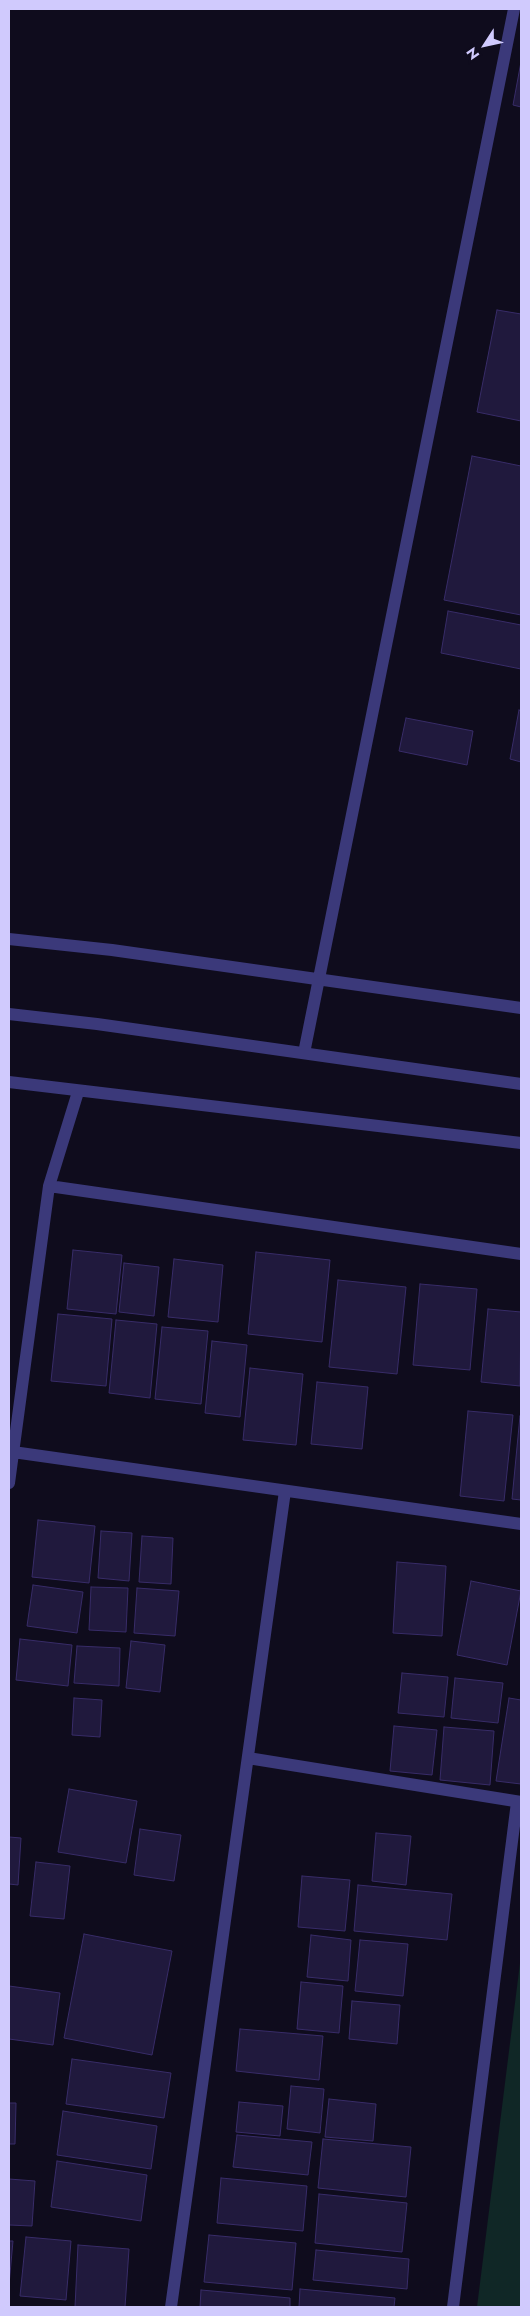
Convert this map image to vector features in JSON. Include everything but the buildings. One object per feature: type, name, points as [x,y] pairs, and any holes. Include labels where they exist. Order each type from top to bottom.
[{"type":"street","points":[[304,1053],[514,9]]},
{"type":"street","points":[[9,939],[112,950],[521,1008]]},
{"type":"street","points":[[9,1014],[98,1024],[521,1084]]},
{"type":"street","points":[[9,1082],[78,1092],[521,1143]]},
{"type":"street","points":[[9,1483],[49,1186],[78,1092]]},
{"type":"street","points":[[49,1186],[521,1254]]},
{"type":"street","points":[[13,1452],[521,1524]]},
{"type":"street","points":[[171,2307],[285,1491]]},
{"type":"street","points":[[248,1758],[519,1802],[453,2307]]},
{"type":"green space","points":[[521,1955],[521,2307],[477,2307]]}]
